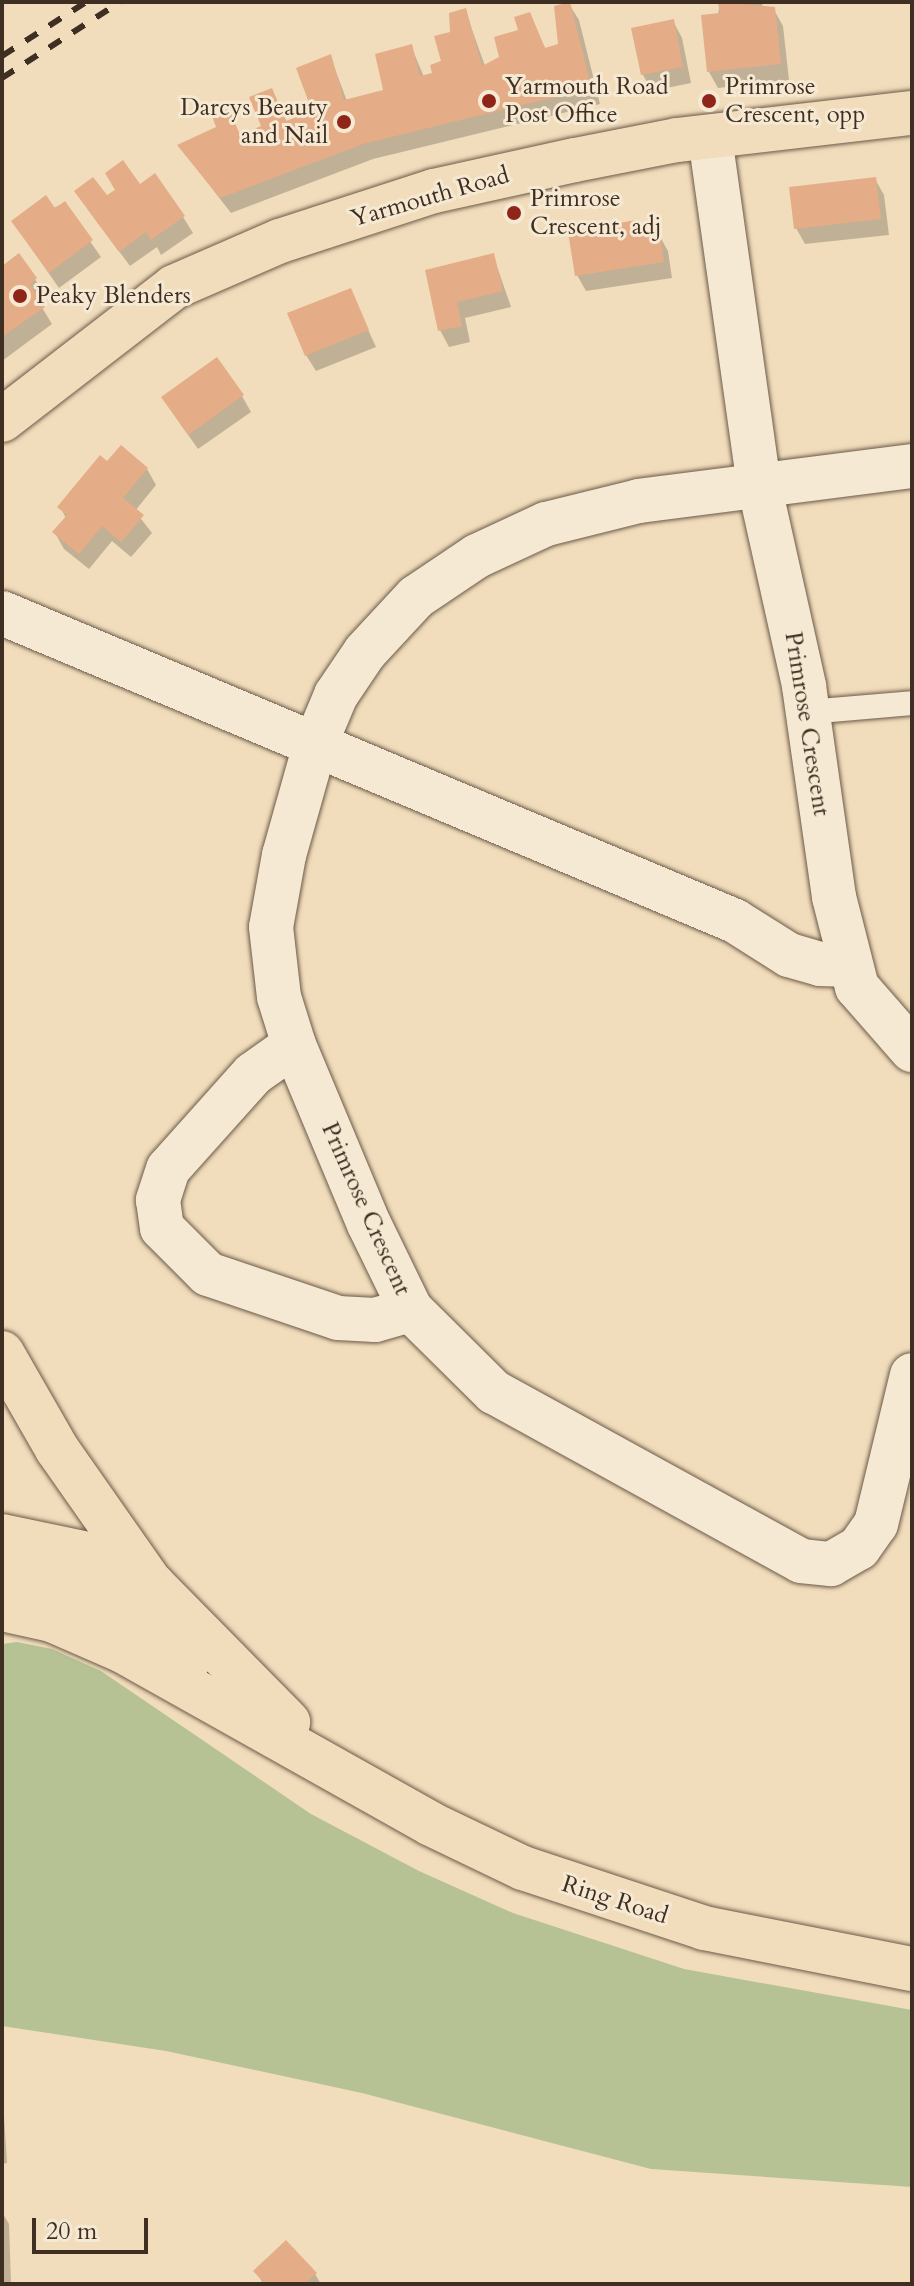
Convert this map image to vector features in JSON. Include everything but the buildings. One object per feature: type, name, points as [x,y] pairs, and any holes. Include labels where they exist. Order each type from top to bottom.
[{"type":"main road","name":"Yarmouth Road","points":[[2,420],[174,287],[280,241],[434,191],[710,137],[912,113]]},
{"type":"main road","points":[[2,1353],[57,1449],[152,1584]]},
{"type":"main road","name":"Ring Road","points":[[2,1536],[88,1554],[152,1584],[241,1678],[339,1770]]},
{"type":"main road","name":"Ring Road","points":[[15,1586],[129,1618],[199,1668],[244,1716],[470,1843],[610,1901],[704,1928],[912,1969]]},
{"type":"street","name":"Primrose Crescent","points":[[710,137],[759,484],[808,712],[849,965],[864,997],[912,1050]]},
{"type":"street","name":"Primrose Crescent","points":[[912,466],[639,501],[559,521],[477,556],[416,597],[365,652],[336,695],[315,745],[284,855],[271,927],[279,997],[294,1045],[411,1310],[494,1392],[801,1561],[831,1564],[859,1548],[876,1524],[912,1375]]},
{"type":"street","points":[[2,613],[735,921],[789,955],[820,964],[849,965]]},
{"type":"street","points":[[294,1045],[253,1074],[168,1169],[158,1200],[162,1228],[208,1274],[338,1318],[375,1320],[411,1310]]},
{"type":"lane","points":[[808,712],[912,703]]},
{"type":"green space","points":[[17,1642],[52,1649],[101,1671],[311,1814],[419,1871],[513,1913],[684,1969],[912,2010],[912,2187],[651,2169],[362,2093],[166,2051],[2,2026],[2,1644]]},
{"type":"railway","points":[[2,56],[86,2]]},
{"type":"railway","points":[[2,78],[120,2]]},
{"type":"place","name":"Yarmouth Road Post Office","points":[[489,101]]},
{"type":"place","name":"Primrose Crescent, opp","points":[[709,101]]},
{"type":"place","name":"Darcys Beauty and Nail","points":[[344,122]]},
{"type":"place","name":"Primrose Crescent, adj","points":[[514,213]]},
{"type":"place","name":"Peaky Blenders","points":[[20,296]]}]
